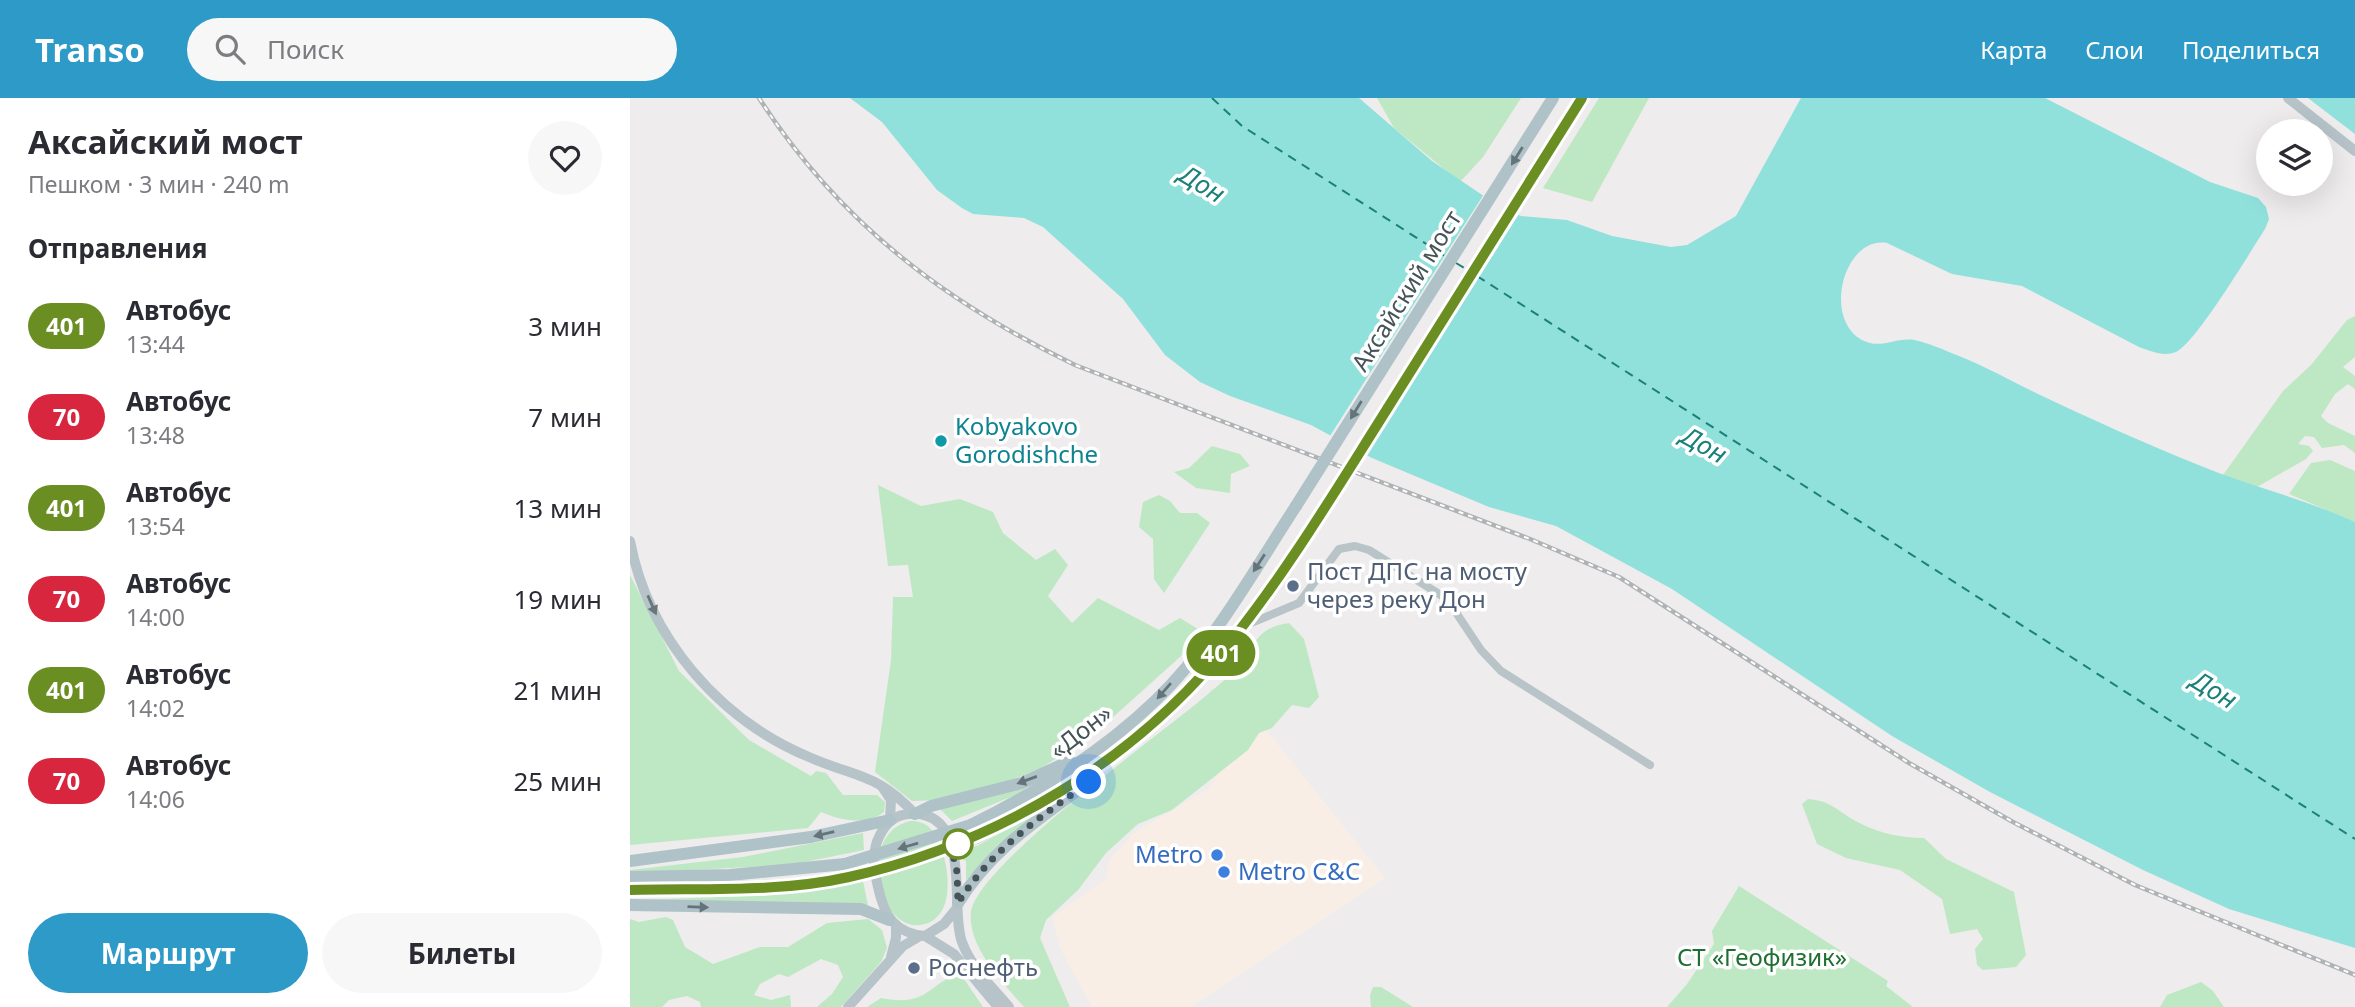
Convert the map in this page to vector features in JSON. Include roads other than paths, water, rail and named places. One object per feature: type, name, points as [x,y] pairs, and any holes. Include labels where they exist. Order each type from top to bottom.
[{"type":"main road","name":"Аксайский мост","points":[[1296,506],[1553,98]]},
{"type":"main road","name":"Аксайский мост","points":[[1317,520],[1582,98]]},
{"type":"main road","points":[[2288,98],[2355,152]]},
{"type":"main road","name":"«Дон»","points":[[630,877],[769,873],[845,864],[973,831],[1051,782],[1156,700],[1216,629],[1296,506]]},
{"type":"main road","name":"«Дон»","points":[[630,890],[797,885],[848,877],[1029,811],[1127,747],[1168,710],[1242,627],[1317,520]]},
{"type":"main road","points":[[630,541],[642,584],[669,638],[697,677],[739,717],[774,741],[811,758],[873,780],[893,791],[915,814],[932,819],[941,827],[950,842],[957,872],[957,906],[962,945],[1009,1007]]},
{"type":"main road","points":[[630,861],[811,837],[915,814],[930,806],[1022,783],[1049,772],[1128,722]]},
{"type":"main road","points":[[848,1007],[902,946],[944,925],[979,872],[1017,834],[1119,759],[1127,747]]},
{"type":"main road","points":[[873,780],[891,800],[890,820],[875,845],[874,866],[892,923],[894,949],[888,962]]},
{"type":"main road","points":[[630,905],[861,909],[922,936],[954,954],[998,1007]]},
{"type":"street","points":[[1242,627],[1299,603],[1339,549],[1355,546],[1369,550],[1447,599],[1481,650],[1501,671],[1650,765]]},
{"type":"water","name":"Дон","points":[[850,98],[1359,98],[1432,161],[1497,205],[1521,216],[1567,220],[1612,236],[1671,247],[1687,245],[1736,216],[1801,98],[2045,98],[2210,182],[2258,198],[2266,207],[2269,219],[2265,229],[2196,332],[2176,352],[2157,353],[2139,347],[2022,286],[1952,274],[1887,243],[1872,244],[1859,252],[1850,265],[1843,281],[1843,315],[1850,329],[1869,343],[1914,340],[1936,347],[2176,456],[2355,522],[2355,948],[2229,909],[2143,870],[1990,792],[1892,736],[1672,589],[1556,526],[1489,507],[1372,458],[1311,425],[1230,396],[1200,382],[1165,355],[1123,299],[1043,227],[1024,218],[973,214],[962,208],[937,190],[882,122]]},
{"type":"water","points":[[2308,98],[2355,98],[2355,134]]},
{"type":"railway","points":[[759,98],[790,142],[859,220],[938,285],[1027,340],[1075,365],[1530,539],[1619,577],[1909,763],[2013,822],[2135,885],[2355,975]]},
{"type":"place","name":"Kobyakovo Gorodishche","points":[[941,441]]},
{"type":"place","name":"Пост ДПС на мосту через реку Дон","points":[[1293,586]]},
{"type":"place","name":"Metro","points":[[1217,855]]},
{"type":"place","name":"Metro C&C","points":[[1224,872]]},
{"type":"place","name":"Роснефть","points":[[914,968]]},
{"type":"park label","name":"СТ «Геофизик»","points":[[1762,958]]}]
